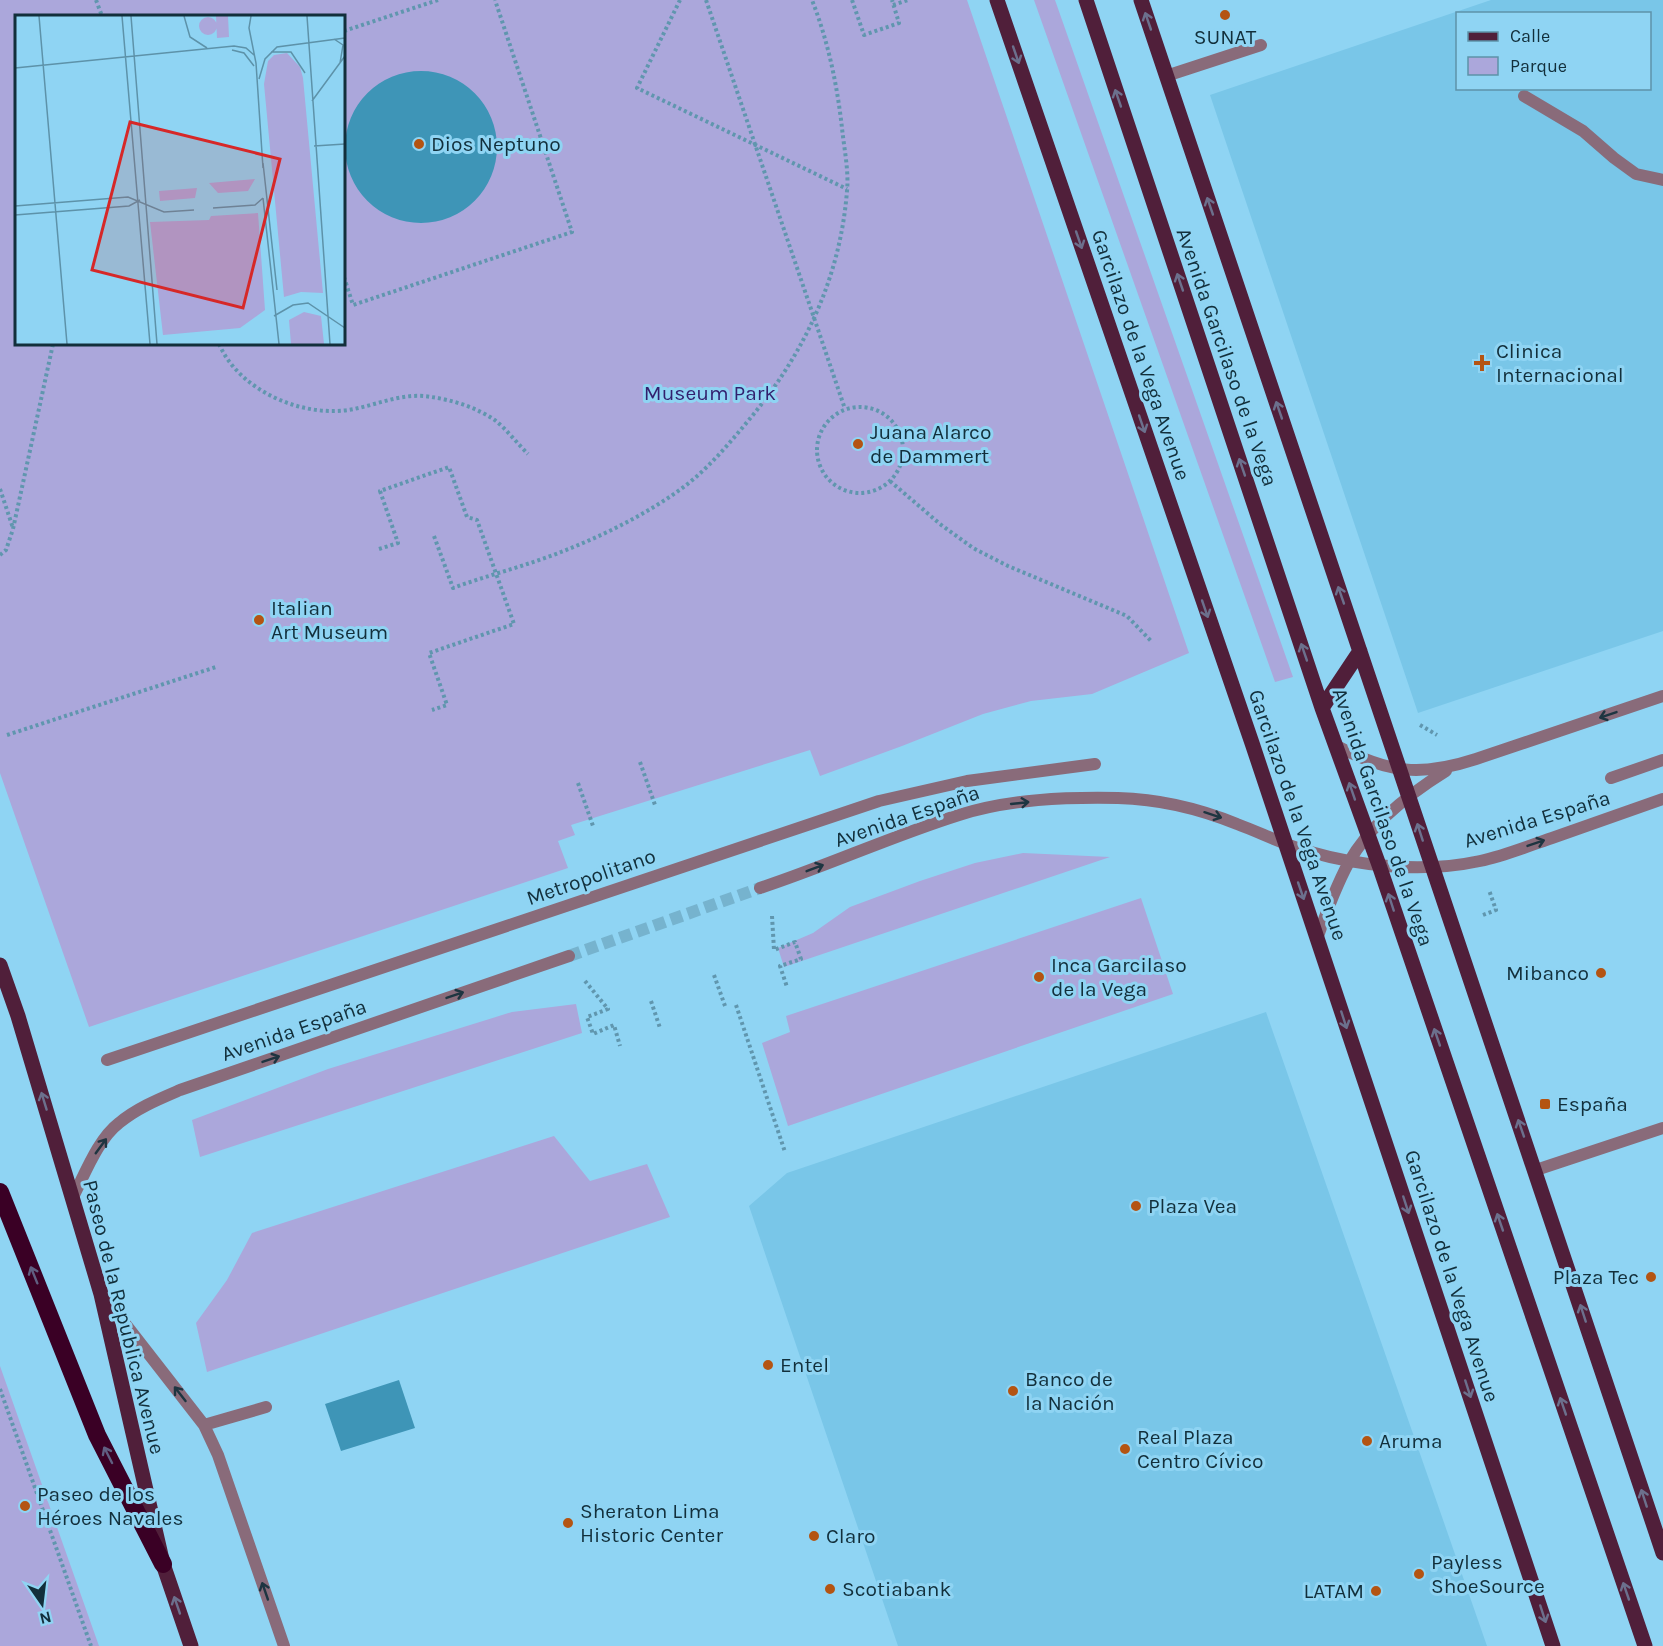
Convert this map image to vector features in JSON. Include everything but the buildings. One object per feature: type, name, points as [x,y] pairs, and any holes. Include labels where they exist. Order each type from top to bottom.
[{"type":"highway","points":[[0,1192],[97,1435],[163,1564]]},
{"type":"main road","name":"Garcilazo de la Vega Avenue","points":[[997,0],[1252,743],[1553,1646]]},
{"type":"main road","name":"Avenida Garcilaso de la Vega","points":[[1086,0],[1322,708],[1379,865],[1645,1646]]},
{"type":"main road","points":[[1141,0],[1663,1553]]},
{"type":"main road","points":[[1322,708],[1360,651]]},
{"type":"main road","name":"Paseo de la Republica Avenue","points":[[0,965],[101,1294],[163,1564],[191,1646]]},
{"type":"street","points":[[1166,75],[1261,45]]},
{"type":"street","points":[[1524,96],[1583,131],[1636,174],[1663,180]]},
{"type":"street","points":[[1337,746],[1363,758],[1399,769],[1430,771],[1452,767],[1663,696]]},
{"type":"street","points":[[1611,778],[1663,760]]},
{"type":"street","name":"Metropolitano","points":[[107,1060],[879,801],[967,781],[1095,764]]},
{"type":"street","points":[[1317,939],[1329,906],[1350,861],[1368,836],[1408,796],[1452,767]]},
{"type":"street","name":"Avenida España","points":[[765,887],[961,814],[1007,804],[1066,798],[1120,798],[1166,803],[1230,821],[1284,844],[1350,861],[1379,865],[1431,867],[1480,861],[1498,856],[1663,799]]},
{"type":"street","name":"Avenida España","points":[[73,1197],[96,1152],[117,1124],[143,1106],[180,1090],[568,957]]},
{"type":"street","points":[[1536,1170],[1663,1128]]},
{"type":"street","points":[[101,1294],[204,1425],[218,1455],[284,1646]]},
{"type":"street","points":[[204,1425],[266,1407]]},
{"type":"path","points":[[96,0],[102,15]]},
{"type":"path","points":[[345,31],[438,0]]},
{"type":"path","points":[[345,280],[353,305],[572,232],[495,0]]},
{"type":"path","points":[[680,0],[637,88],[848,189]]},
{"type":"path","points":[[706,0],[845,410]]},
{"type":"path","points":[[434,536],[453,588],[560,553],[628,522],[682,488],[721,453],[788,370],[829,283],[840,246],[848,189],[833,69],[822,26],[812,0]]},
{"type":"path","points":[[852,0],[864,35],[900,23],[892,2],[908,0]]},
{"type":"path","points":[[0,555],[6,550],[13,529],[53,345]]},
{"type":"path","points":[[220,345],[245,378],[274,399],[315,411],[353,409],[393,399],[429,396],[465,405],[496,421],[528,454]]},
{"type":"path","points":[[868,408],[889,418],[901,438],[903,449],[897,472],[890,481],[879,489],[865,493],[851,492],[838,487],[828,479],[820,467],[817,447],[824,427],[833,417],[845,410],[868,408]]},
{"type":"path","points":[[379,549],[398,543],[380,492],[449,467],[467,517],[477,520],[514,624],[429,653],[447,705],[432,710]]},
{"type":"path","points":[[890,481],[940,524],[973,548],[1008,566],[1127,616],[1150,641]]},
{"type":"path","points":[[0,489],[13,529]]},
{"type":"path","points":[[7,735],[216,667]]},
{"type":"path","points":[[640,762],[655,805]]},
{"type":"path","points":[[578,783],[593,826]]},
{"type":"path","points":[[765,887],[774,950],[795,942],[801,959],[780,966],[787,987]]},
{"type":"path","points":[[568,957],[608,1009],[587,1017],[593,1034],[614,1025],[620,1046]]},
{"type":"path","points":[[714,975],[725,1006]]},
{"type":"path","points":[[651,1001],[660,1028]]},
{"type":"path","points":[[736,1005],[785,1152]]},
{"type":"path","points":[[0,1389],[91,1646]]},
{"type":"shaded area","name":"Clinica Internacional","points":[[1491,0],[1663,0],[1663,631],[1418,713],[1210,95]]},
{"type":"shaded area","points":[[421,71],[450,76],[475,93],[492,118],[497,147],[492,176],[475,201],[450,218],[421,223],[392,218],[367,201],[350,176],[345,147],[350,118],[367,93],[392,76]]},
{"type":"shaded area","name":"Real Plaza Centro Cívico","points":[[1266,1012],[1487,1646],[898,1646],[749,1206],[787,1173]]},
{"type":"shaded area","points":[[399,1380],[415,1428],[341,1451],[325,1404]]},
{"type":"green space","name":"Museum Park","points":[[0,0],[967,0],[1189,653],[1092,694],[1031,701],[983,714],[820,776],[810,750],[571,825],[575,835],[558,841],[568,868],[89,1027],[0,773]]},
{"type":"green space","points":[[1034,0],[1055,0],[1293,677],[1275,682]]},
{"type":"green space","points":[[1023,853],[1110,857],[784,967],[778,948],[813,933],[850,907],[975,863]]},
{"type":"green space","points":[[1141,898],[1173,994],[788,1126],[762,1043],[790,1032],[786,1016]]},
{"type":"green space","points":[[576,1004],[582,1033],[200,1157],[192,1120],[328,1069],[512,1012]]},
{"type":"green space","points":[[554,1136],[590,1181],[647,1164],[670,1217],[207,1372],[196,1323],[227,1280],[252,1233]]},
{"type":"green space","name":"Paseo de los Héroes Navales","points":[[0,1366],[99,1646],[0,1646]]},
{"type":"tunnel","points":[[569,956],[760,888]]},
{"type":"place","name":"SUNAT","points":[[1225,15]]},
{"type":"place","name":"Dios Neptuno","points":[[419,144]]},
{"type":"place","name":"Clinica Internacional","points":[[1482,363]]},
{"type":"place","name":"Juana Alarco de Dammert","points":[[858,444]]},
{"type":"place","name":"Italian Art Museum","points":[[259,620]]},
{"type":"place","name":"Mibanco","points":[[1601,973]]},
{"type":"place","name":"Inca Garcilaso de la Vega","points":[[1039,977]]},
{"type":"place","name":"España","points":[[1545,1104]]},
{"type":"place","name":"Plaza Vea","points":[[1136,1206]]},
{"type":"place","name":"Plaza Tec","points":[[1651,1277]]},
{"type":"place","name":"Entel","points":[[768,1365]]},
{"type":"place","name":"Banco de la Nación","points":[[1013,1391]]},
{"type":"place","name":"Aruma","points":[[1367,1441]]},
{"type":"place","name":"Real Plaza Centro Cívico","points":[[1125,1449]]},
{"type":"place","name":"Paseo de los Héroes Navales","points":[[25,1506]]},
{"type":"place","name":"Sheraton Lima Historic Center","points":[[568,1523]]},
{"type":"place","name":"Claro","points":[[814,1536]]},
{"type":"place","name":"Payless ShoeSource","points":[[1419,1574]]},
{"type":"place","name":"Scotiabank","points":[[830,1589]]},
{"type":"place","name":"LATAM","points":[[1376,1591]]}]
